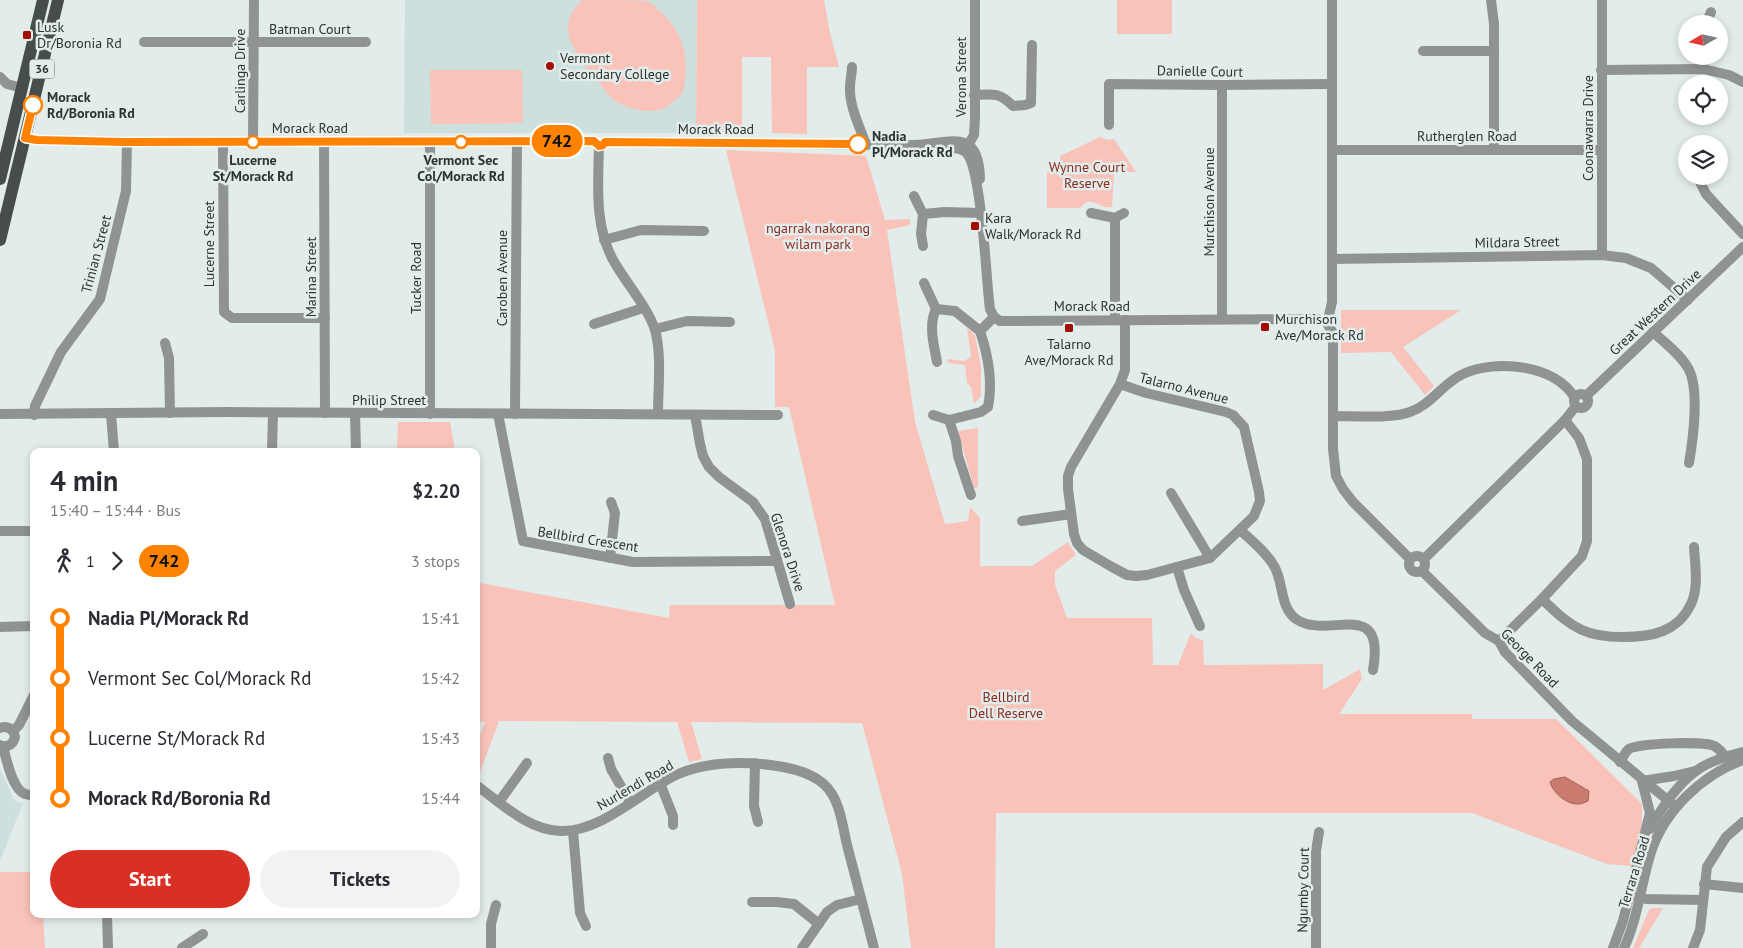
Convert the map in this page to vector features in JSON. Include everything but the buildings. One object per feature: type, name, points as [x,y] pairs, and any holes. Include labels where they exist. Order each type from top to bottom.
[{"type":"main road","name":"36","points":[[0,179],[43,0]]},
{"type":"main road","name":"36","points":[[0,240],[58,0]]},
{"type":"main road","points":[[22,88],[36,91]]},
{"type":"main road","points":[[11,133],[25,138]]},
{"type":"street","name":"Carlinga Drive","points":[[253,142],[254,0]]},
{"type":"street","name":"Verona Street","points":[[967,148],[974,135],[975,0]]},
{"type":"street","points":[[1332,0],[1332,302],[1329,320],[1333,333],[1334,462],[1336,476],[1343,489],[1410,559]]},
{"type":"street","points":[[1491,0],[1494,24],[1494,149]]},
{"type":"street","name":"Coonawarra Drive","points":[[1602,0],[1602,255]]},
{"type":"street","name":"Batman Court","points":[[144,42],[366,42]]},
{"type":"street","points":[[974,95],[996,94],[1006,99],[1013,106],[1026,105],[1031,102],[1032,45]]},
{"type":"street","points":[[1423,51],[1494,51]]},
{"type":"street","points":[[852,67],[850,95],[866,145]]},
{"type":"street","points":[[1601,70],[1704,69],[1729,75],[1743,82]]},
{"type":"street","points":[[0,77],[7,84],[22,88]]},
{"type":"street","name":"Danielle Court","points":[[1109,125],[1110,84],[1332,84]]},
{"type":"street","name":"Murchison Avenue","points":[[1222,85],[1222,319]]},
{"type":"street","name":"Morack Road","points":[[25,138],[37,140],[127,142],[517,142],[918,145],[939,148],[967,148]]},
{"type":"street","name":"Trinian Street","points":[[34,414],[37,402],[61,352],[100,299],[126,191],[127,142]]},
{"type":"street","name":"Lucerne Street","points":[[223,142],[224,312],[232,318],[325,318]]},
{"type":"street","name":"Marina Street","points":[[324,142],[325,413]]},
{"type":"street","name":"Tucker Road","points":[[430,142],[430,414]]},
{"type":"street","name":"Caroben Avenue","points":[[515,414],[517,142]]},
{"type":"street","points":[[599,143],[599,217],[604,240],[615,264],[655,329],[658,347],[658,414]]},
{"type":"street","points":[[967,148],[979,192],[989,301],[994,317],[980,331]]},
{"type":"street","name":"Rutherglen Road","points":[[1332,150],[1602,150]]},
{"type":"street","points":[[1702,185],[1706,194],[1743,234]]},
{"type":"street","points":[[914,196],[923,214],[922,246]]},
{"type":"street","points":[[923,214],[981,212]]},
{"type":"street","name":"Talarno Avenue","points":[[1091,213],[1119,215],[1120,320],[1125,370],[1120,384],[1071,467],[1068,476],[1071,514],[1077,543],[1082,550],[1127,575],[1147,575],[1210,558],[1254,516],[1260,501],[1244,427],[1234,415],[1226,412],[1140,391],[1120,384]]},
{"type":"street","points":[[604,240],[641,230],[704,231]]},
{"type":"street","name":"Great Western Drive","points":[[1575,402],[1580,394],[1586,396],[1743,247]]},
{"type":"street","name":"Mildara Street","points":[[1332,259],[1602,255],[1626,258],[1651,268],[1688,300]]},
{"type":"street","points":[[924,283],[936,309]]},
{"type":"street","points":[[594,324],[643,308]]},
{"type":"street","points":[[933,415],[949,420],[981,412],[988,408],[990,396],[987,356],[980,331],[955,311],[936,309]]},
{"type":"street","points":[[936,309],[932,316],[932,326],[937,362]]},
{"type":"street","name":"Morack Road","points":[[994,317],[1000,321],[1318,319],[1322,314],[1326,314],[1329,320]]},
{"type":"street","points":[[655,329],[687,321],[730,322]]},
{"type":"street","points":[[1653,332],[1682,360],[1693,381],[1694,434],[1689,463]]},
{"type":"street","points":[[164,344],[169,358],[170,413]]},
{"type":"street","points":[[1334,416],[1394,415],[1411,412],[1429,400],[1445,384],[1462,374],[1480,368],[1501,365],[1543,373],[1560,382],[1571,393],[1575,402],[1565,420],[1424,559]]},
{"type":"street","points":[[355,413],[356,448]]},
{"type":"street","name":"Philip Street","points":[[0,414],[778,415]]},
{"type":"street","points":[[114,414],[114,446]]},
{"type":"street","points":[[272,448],[273,414]]},
{"type":"street","name":"Bellbird Crescent","points":[[498,414],[523,541],[632,562],[778,561]]},
{"type":"street","name":"Glenora Drive","points":[[695,415],[703,456],[709,467],[753,502],[765,519],[790,604]]},
{"type":"street","points":[[949,420],[971,495]]},
{"type":"street","points":[[1499,642],[1582,556],[1587,541],[1587,459],[1579,438],[1565,420]]},
{"type":"street","points":[[1171,493],[1210,558]]},
{"type":"street","points":[[610,558],[615,513],[611,502]]},
{"type":"street","points":[[1022,521],[1071,514]]},
{"type":"street","points":[[1240,530],[1262,551],[1274,566],[1284,602],[1296,618],[1314,625],[1352,623],[1360,625],[1369,632],[1374,642],[1375,658],[1373,670]]},
{"type":"street","points":[[0,531],[30,531]]},
{"type":"street","points":[[1542,599],[1566,620],[1590,633],[1612,637],[1641,638],[1662,633],[1679,621],[1692,603],[1694,592],[1694,547]]},
{"type":"street","points":[[1417,555],[1424,559],[1426,564],[1422,571],[1412,571],[1409,566],[1410,559],[1417,555]]},
{"type":"street","points":[[1177,567],[1184,590],[1200,626]]},
{"type":"street","name":"George Road","points":[[1422,571],[1485,633],[1499,642],[1505,652],[1572,721],[1667,801]]},
{"type":"street","points":[[0,626],[30,626]]},
{"type":"street","points":[[13,730],[18,725],[30,702]]},
{"type":"street","points":[[0,728],[7,727],[13,730],[15,737],[12,743],[7,746],[1,745],[7,766],[17,787],[24,794],[30,795]]},
{"type":"street","points":[[1620,762],[1629,749],[1640,745],[1704,743],[1715,746],[1726,757]]},
{"type":"street","name":"Terrara Road","points":[[1643,843],[1667,801],[1696,771],[1726,757],[1743,752]]},
{"type":"street","points":[[608,758],[611,769],[630,802]]},
{"type":"street","name":"Terrara Road","points":[[1613,948],[1658,835],[1676,807],[1711,776],[1743,760]]},
{"type":"street","points":[[499,802],[527,763]]},
{"type":"street","points":[[755,763],[754,806],[758,822]]},
{"type":"street","name":"Nurlendi Road","points":[[480,788],[536,826],[560,831],[573,831],[604,819],[660,783],[678,774],[717,764],[755,763],[796,768],[824,783],[837,805],[874,948]]},
{"type":"street","points":[[1642,780],[1696,771]]},
{"type":"street","name":"Terrara Road","points":[[1624,948],[1650,813],[1642,780]]},
{"type":"street","points":[[660,783],[673,816],[673,825]]},
{"type":"street","points":[[1667,801],[1676,807]]},
{"type":"street","points":[[1693,948],[1700,930],[1707,868],[1726,838],[1743,822]]},
{"type":"street","points":[[573,831],[580,913],[586,926]]},
{"type":"street","name":"Ngumby Court","points":[[1316,948],[1316,851],[1319,832]]},
{"type":"street","points":[[1704,884],[1743,888]]},
{"type":"street","points":[[1635,896],[1702,900]]},
{"type":"street","points":[[802,948],[827,912],[837,905],[861,899]]},
{"type":"street","points":[[752,902],[794,904],[819,924]]},
{"type":"street","points":[[491,948],[491,924],[496,905]]},
{"type":"street","points":[[107,918],[108,948]]},
{"type":"street","points":[[182,948],[203,934]]},
{"type":"shaded area","name":"Vermont Secondary College","points":[[405,0],[697,0],[696,133],[404,133]]},
{"type":"shaded area","points":[[0,769],[15,801],[23,803],[0,861]]},
{"type":"shaded area","points":[[1565,777],[1589,791],[1588,801],[1574,804],[1557,794],[1550,782],[1554,779]]},
{"type":"green space","points":[[582,0],[647,1],[662,13],[678,34],[686,60],[685,83],[680,96],[665,108],[653,111],[638,110],[625,106],[611,97],[580,60],[570,40],[568,26],[570,19]]},
{"type":"green space","points":[[697,0],[824,0],[839,67],[807,67],[807,134],[772,133],[771,57],[742,57],[742,133],[696,133]]},
{"type":"green space","points":[[1117,0],[1172,0],[1172,34],[1117,34]]},
{"type":"green space","points":[[430,70],[522,70],[523,123],[431,124]]},
{"type":"green space","name":"Wynne Court Reserve","points":[[1100,137],[1108,140],[1114,139],[1136,172],[1114,172],[1112,207],[1089,202],[1080,208],[1047,208],[1047,172],[1060,172],[1060,156]]},
{"type":"green space","name":"Bellbird Dell Reserve","points":[[726,150],[866,156],[885,220],[910,219],[910,225],[887,230],[915,422],[945,524],[968,521],[970,507],[980,518],[980,566],[1032,566],[1068,542],[1076,555],[1055,571],[1055,585],[1067,618],[1152,618],[1153,665],[1178,665],[1191,633],[1195,638],[1203,640],[1204,665],[1323,664],[1323,690],[1360,669],[1362,679],[1339,714],[1472,714],[1472,719],[1556,719],[1642,804],[1642,836],[1632,866],[1607,864],[1472,813],[996,813],[995,948],[911,948],[902,874],[862,723],[691,722],[702,759],[689,762],[677,722],[499,721],[480,772],[480,735],[485,722],[480,721],[480,583],[669,618],[670,605],[835,605],[789,407],[775,407],[775,350]]},
{"type":"green space","points":[[1341,310],[1461,310],[1403,347],[1434,386],[1425,395],[1391,352],[1341,353]]},
{"type":"green space","points":[[967,328],[975,335],[981,367],[981,396],[974,404],[971,387],[967,383],[965,365],[948,363],[947,359],[964,361],[971,357]]},
{"type":"green space","points":[[398,422],[450,422],[454,448],[397,448]]},
{"type":"green space","points":[[978,428],[978,487],[974,488],[958,431]]},
{"type":"green space","points":[[0,872],[30,872],[30,918],[43,918],[45,948],[0,948]]},
{"type":"green space","points":[[1652,908],[1663,908],[1639,948],[1633,948],[1649,910]]},
{"type":"bus line","name":"742","points":[[33,105],[25,138],[37,140],[123,142],[594,141],[597,146],[603,145],[605,142],[858,144]]},
{"type":"place","name":"Lusk Dr/Boronia Rd","points":[[27,35]]},
{"type":"place","name":"Vermont Secondary College","points":[[550,66]]},
{"type":"place","name":"Morack Rd/Boronia Rd","points":[[33,105]]},
{"type":"place","name":"Lucerne St/Morack Rd","points":[[253,142]]},
{"type":"place","name":"Vermont Sec Col/Morack Rd","points":[[461,142]]},
{"type":"place","name":"Nadia Pl/Morack Rd","points":[[858,144]]},
{"type":"place","name":"Kara Walk/Morack Rd","points":[[975,226]]},
{"type":"place","name":"Murchison Ave/Morack Rd","points":[[1265,327]]},
{"type":"place","name":"Talarno Ave/Morack Rd","points":[[1069,328]]},
{"type":"park label","name":"ngarrak nakorang wilam park","points":[[818,236]]}]
